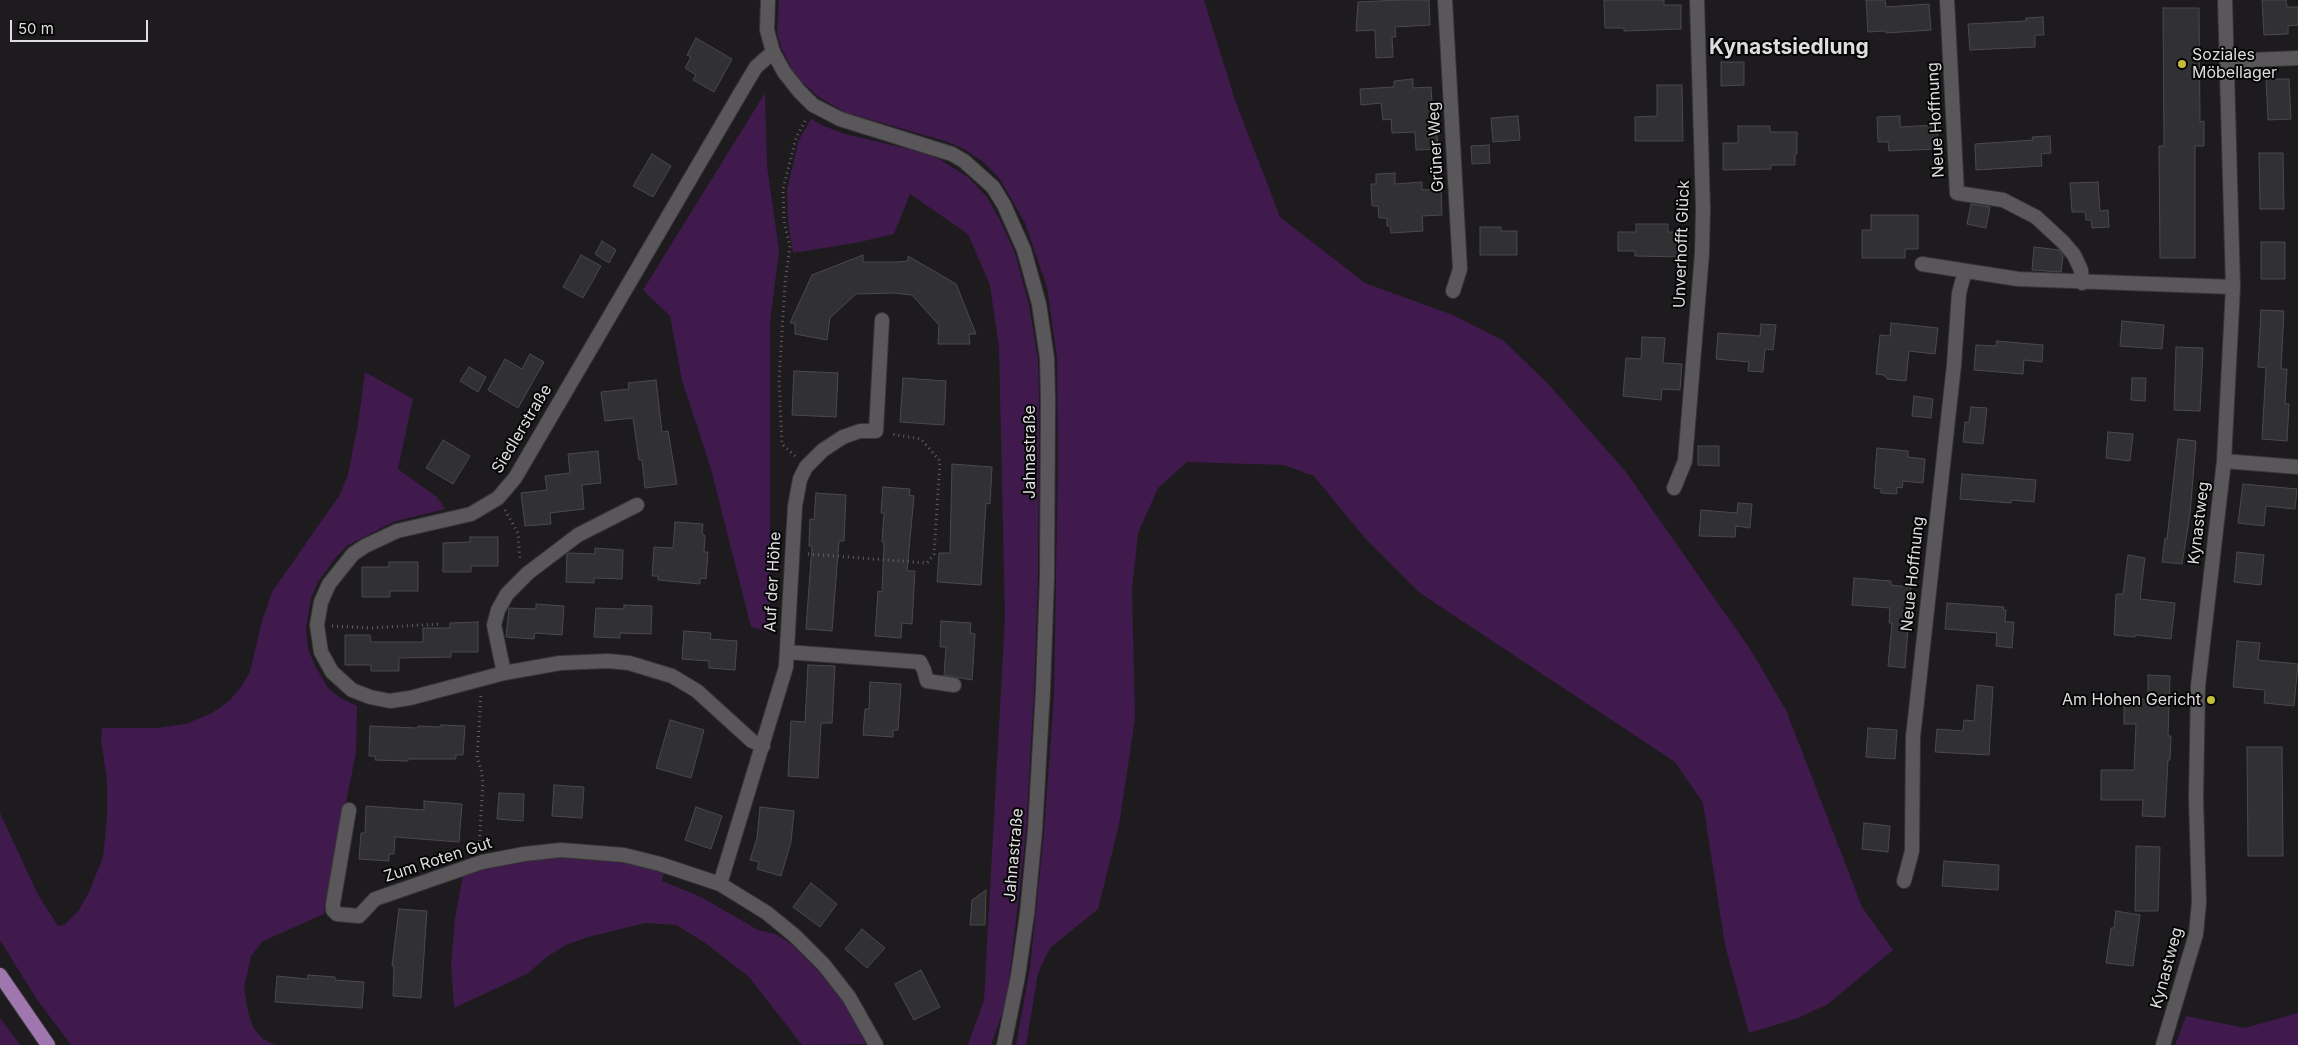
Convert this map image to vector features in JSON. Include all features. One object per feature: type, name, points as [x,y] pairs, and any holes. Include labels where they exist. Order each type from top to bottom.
[{"type":"main road","points":[[0,975],[48,1045]]},
{"type":"street","name":"Jahnastraße","points":[[768,0],[767,30],[773,52],[784,72],[813,105],[840,120],[952,154],[979,174],[992,187],[1007,212],[1024,250],[1039,304],[1047,358],[1048,399],[1047,577],[1043,690],[1035,831],[1027,914],[1018,976],[1004,1045]]},
{"type":"street","name":"Grüner Weg","points":[[1445,0],[1460,269],[1453,291]]},
{"type":"street","name":"Unverhofft Glück","points":[[1674,488],[1685,461],[1702,253],[1703,208],[1697,0]]},
{"type":"street","name":"Neue Hoffnung","points":[[1947,0],[1958,193],[2003,200],[2036,217],[2074,255],[2081,270],[2082,283]]},
{"type":"street","name":"Kynastweg","points":[[2163,1045],[2196,934],[2199,902],[2196,798],[2198,686],[2224,461],[2233,287],[2225,0]]},
{"type":"street","name":"Siedlerstraße","points":[[763,746],[752,741],[697,691],[672,676],[647,668],[608,661],[560,663],[504,674],[410,698],[390,701],[370,697],[352,690],[332,672],[321,652],[317,625],[321,602],[329,584],[347,560],[364,546],[397,530],[472,514],[498,498],[515,478],[756,67],[773,52]]},
{"type":"street","points":[[2227,61],[2298,58]]},
{"type":"street","points":[[1922,264],[2018,279],[2082,283],[2233,287]]},
{"type":"street","name":"Neue Hoffnung","points":[[1904,881],[1912,851],[1913,737],[1954,365],[1959,293],[1965,271]]},
{"type":"street","points":[[876,431],[882,320]]},
{"type":"street","name":"Auf der Höhe","points":[[720,884],[783,681],[787,652],[795,506],[800,478],[806,467],[823,450],[843,437],[860,431],[876,431]]},
{"type":"street","points":[[2224,461],[2298,467]]},
{"type":"street","points":[[504,674],[494,625],[498,610],[507,594],[528,573],[578,535],[637,505]]},
{"type":"street","points":[[787,652],[920,662],[927,681],[954,685]]},
{"type":"street","name":"Zum Roten Gut","points":[[350,810],[332,910],[337,914],[359,916],[375,899],[482,862],[524,854],[562,850],[624,855],[720,884]]},
{"type":"street","points":[[720,884],[767,914],[795,936],[818,959],[849,997],[876,1045]]},
{"type":"path","points":[[806,467],[782,444],[779,380],[785,283],[790,246],[784,222],[783,189],[796,138],[813,105]]},
{"type":"path","points":[[792,552],[927,563],[934,554],[940,461],[921,439],[897,437],[876,431]]},
{"type":"path","points":[[498,498],[518,533],[520,562],[528,573]]},
{"type":"path","points":[[317,625],[370,628],[441,624]]},
{"type":"path","points":[[481,693],[477,758],[482,769],[479,844],[482,862]]},
{"type":"shaded area","points":[[779,0],[1204,0],[1235,100],[1280,217],[1365,283],[1453,315],[1504,341],[1551,387],[1626,472],[1750,649],[1786,710],[1862,907],[1893,950],[1828,1004],[1798,1018],[1749,1033],[1725,945],[1703,803],[1675,762],[1420,593],[1364,537],[1314,476],[1284,465],[1187,462],[1158,488],[1138,533],[1132,589],[1135,719],[1119,825],[1098,909],[1050,948],[1038,973],[1026,1045],[1016,1045],[1030,968],[1044,833],[1054,694],[1058,463],[1057,358],[1047,287],[1025,223],[1000,179],[982,161],[962,148],[945,141],[844,112],[819,97],[802,82],[791,68],[781,47],[777,33]]},
{"type":"shaded area","points":[[765,93],[767,166],[779,250],[770,323],[770,632],[751,627],[711,469],[682,380],[670,316],[643,290]]},
{"type":"shaded area","points":[[811,119],[845,134],[917,151],[939,159],[968,177],[987,197],[1001,222],[1015,253],[1029,305],[1038,359],[1039,396],[1038,577],[1034,691],[1026,832],[1009,981],[1003,1011],[991,1045],[968,1045],[984,1000],[1005,618],[999,347],[990,285],[968,234],[910,194],[894,234],[855,243],[793,253],[788,221],[787,189],[799,140]]},
{"type":"shaded area","points":[[365,372],[413,399],[398,469],[437,497],[445,509],[393,522],[348,545],[336,557],[318,582],[311,598],[306,629],[308,648],[314,664],[328,688],[339,697],[357,706],[356,752],[324,914],[263,941],[251,956],[244,988],[249,1016],[254,1029],[263,1039],[275,1045],[71,1045],[36,998],[0,940],[0,813],[38,895],[58,926],[64,925],[79,910],[89,892],[103,857],[107,819],[107,781],[101,739],[102,728],[157,728],[186,724],[212,713],[229,701],[241,687],[250,672],[262,621],[272,592],[339,496],[348,475],[358,424]]},
{"type":"shaded area","points":[[568,858],[626,863],[664,873],[662,881],[701,897],[758,930],[776,934],[791,944],[820,973],[843,1002],[866,1044],[802,1045],[749,977],[704,942],[676,925],[645,923],[588,937],[566,945],[548,956],[527,974],[454,1008],[451,965],[455,918],[463,875],[486,867],[531,859]]},
{"type":"shaded area","points":[[2298,1013],[2298,1045],[2175,1045],[2186,1016],[2245,1028]]},
{"type":"shaded area","points":[[0,1018],[20,1045],[0,1045]]},
{"type":"building","points":[[1429,0],[1430,25],[1395,27],[1396,37],[1392,37],[1393,57],[1376,58],[1375,30],[1356,31],[1358,2]]},
{"type":"building","points":[[1604,0],[1664,0],[1664,5],[1681,5],[1681,29],[1624,31],[1624,28],[1605,28]]},
{"type":"building","points":[[1866,0],[1885,0],[1886,7],[1929,4],[1931,30],[1886,33],[1886,31],[1868,32]]},
{"type":"building","points":[[2262,0],[2286,0],[2287,7],[2298,7],[2298,25],[2288,26],[2288,34],[2264,35]]},
{"type":"building","points":[[2163,8],[2199,8],[2200,122],[2204,121],[2204,146],[2195,146],[2195,258],[2160,258],[2159,146],[2164,146]]},
{"type":"building","points":[[2043,17],[2044,35],[2035,35],[2035,47],[1970,50],[1968,24],[2026,21],[2026,18]]},
{"type":"building","points":[[696,38],[732,59],[714,92],[693,80],[696,75],[685,68],[691,57],[687,55]]},
{"type":"building","points":[[1721,62],[1744,62],[1744,85],[1721,86]]},
{"type":"building","points":[[1413,79],[1413,88],[1431,87],[1434,134],[1437,134],[1438,149],[1416,150],[1415,132],[1392,133],[1391,119],[1383,120],[1381,103],[1361,105],[1360,89],[1394,87],[1394,81]]},
{"type":"building","points":[[2266,79],[2289,79],[2291,119],[2268,120]]},
{"type":"building","points":[[1657,85],[1682,85],[1683,141],[1635,141],[1635,117],[1657,116]]},
{"type":"building","points":[[1518,116],[1520,140],[1493,142],[1491,118]]},
{"type":"building","points":[[1900,116],[1900,127],[1937,125],[1938,149],[1889,151],[1888,142],[1878,142],[1877,117]]},
{"type":"building","points":[[1738,126],[1770,126],[1770,132],[1797,132],[1795,165],[1771,165],[1771,169],[1723,170],[1723,143],[1738,143]]},
{"type":"building","points":[[2050,136],[2051,153],[2041,154],[2042,166],[1976,170],[1975,144],[2033,140],[2032,137]]},
{"type":"building","points":[[1489,145],[1490,163],[1472,164],[1471,146]]},
{"type":"building","points":[[2259,153],[2283,153],[2284,209],[2260,209]]},
{"type":"building","points":[[652,154],[671,166],[653,197],[633,186]]},
{"type":"building","points":[[1395,173],[1395,184],[1422,182],[1422,190],[1441,189],[1442,215],[1422,216],[1423,231],[1391,233],[1390,226],[1387,226],[1387,218],[1379,218],[1378,206],[1372,206],[1371,184],[1376,184],[1376,174]]},
{"type":"building","points":[[2098,182],[2100,211],[2108,210],[2109,227],[2092,228],[2091,220],[2086,220],[2085,212],[2072,212],[2070,183]]},
{"type":"building","points":[[1971,204],[1990,207],[1986,228],[1967,224]]},
{"type":"building","points":[[1871,215],[1918,215],[1918,249],[1905,249],[1905,258],[1862,258],[1862,230],[1871,230]]},
{"type":"building","points":[[1636,224],[1668,224],[1668,232],[1685,232],[1685,257],[1635,256],[1635,251],[1618,251],[1618,232],[1636,232]]},
{"type":"building","points":[[1480,227],[1501,227],[1501,231],[1517,231],[1517,255],[1480,255]]},
{"type":"building","points":[[602,241],[616,250],[609,263],[595,254]]},
{"type":"building","points":[[2261,242],[2285,242],[2285,279],[2261,279]]},
{"type":"building","points":[[2034,247],[2059,250],[2063,256],[2061,272],[2032,270]]},
{"type":"building","points":[[581,255],[601,266],[583,298],[563,287]]},
{"type":"building","points":[[863,255],[863,262],[908,261],[908,256],[956,284],[976,334],[969,334],[970,344],[938,344],[939,325],[912,295],[894,293],[856,294],[830,318],[827,340],[795,334],[795,323],[790,323],[812,275]]},
{"type":"building","points":[[2261,310],[2284,311],[2281,369],[2287,369],[2285,404],[2289,404],[2287,441],[2262,439],[2266,368],[2258,367]]},
{"type":"building","points":[[2122,321],[2164,325],[2162,349],[2120,346]]},
{"type":"building","points":[[1891,323],[1938,328],[1935,354],[1909,351],[1906,381],[1887,379],[1884,375],[1876,374],[1880,335],[1890,336]]},
{"type":"building","points":[[1761,324],[1776,325],[1773,350],[1765,349],[1763,372],[1748,371],[1749,362],[1716,359],[1718,333],[1760,336]]},
{"type":"building","points":[[1642,337],[1665,338],[1663,363],[1682,364],[1680,390],[1662,389],[1661,400],[1623,396],[1626,358],[1641,359]]},
{"type":"building","points":[[1997,341],[2043,345],[2042,362],[2024,360],[2023,374],[1974,370],[1976,345],[1996,346]]},
{"type":"building","points":[[2176,347],[2203,348],[2200,411],[2174,410]]},
{"type":"building","points":[[530,354],[544,362],[518,408],[488,390],[505,359],[522,369]]},
{"type":"building","points":[[469,367],[486,377],[478,392],[460,381]]},
{"type":"building","points":[[794,371],[838,373],[836,417],[792,415]]},
{"type":"building","points":[[903,378],[946,381],[944,425],[900,422]]},
{"type":"building","points":[[2132,378],[2146,378],[2145,401],[2131,400]]},
{"type":"building","points":[[656,380],[662,432],[668,431],[677,484],[645,488],[642,460],[639,460],[633,418],[605,421],[601,392],[629,389],[628,383]]},
{"type":"building","points":[[1914,396],[1933,399],[1931,418],[1912,416]]},
{"type":"building","points":[[1971,407],[1987,408],[1983,444],[1963,442],[1965,422],[1969,422]]},
{"type":"building","points":[[2108,432],[2133,434],[2130,461],[2106,458]]},
{"type":"building","points":[[2178,439],[2196,441],[2190,514],[2182,564],[2162,562],[2165,538],[2167,539]]},
{"type":"building","points":[[443,440],[470,456],[453,484],[426,468]]},
{"type":"building","points":[[1698,446],[1719,446],[1719,466],[1698,465]]},
{"type":"building","points":[[1877,448],[1908,451],[1908,457],[1925,459],[1923,483],[1903,481],[1902,488],[1897,487],[1897,494],[1881,493],[1881,489],[1874,488]]},
{"type":"building","points":[[598,451],[601,483],[582,485],[584,509],[550,513],[551,524],[525,526],[521,493],[547,490],[545,476],[570,473],[568,454]]},
{"type":"building","points":[[952,464],[992,467],[990,504],[986,503],[981,585],[937,582],[939,553],[950,553]]},
{"type":"building","points":[[1962,474],[2036,480],[2034,502],[2011,500],[2011,503],[1960,499]]},
{"type":"building","points":[[2243,484],[2297,489],[2295,509],[2266,506],[2264,526],[2238,523]]},
{"type":"building","points":[[883,487],[910,489],[909,495],[914,496],[907,571],[915,571],[912,624],[902,623],[901,638],[875,636],[878,591],[882,592],[884,513],[881,513]]},
{"type":"building","points":[[816,493],[846,495],[844,541],[839,541],[832,631],[806,629],[812,546],[809,546],[810,519],[814,520]]},
{"type":"building","points":[[1738,503],[1752,504],[1750,528],[1736,526],[1735,537],[1699,536],[1701,510],[1737,513]]},
{"type":"building","points":[[675,522],[703,524],[702,533],[705,536],[704,552],[708,552],[706,579],[700,578],[700,584],[658,580],[658,576],[652,576],[654,547],[673,548]]},
{"type":"building","points":[[470,537],[498,537],[498,566],[471,566],[471,572],[443,572],[443,543],[470,542]]},
{"type":"building","points":[[595,548],[623,550],[622,579],[594,578],[594,583],[566,582],[567,554],[595,554]]},
{"type":"building","points":[[2237,552],[2264,555],[2261,585],[2234,582]]},
{"type":"building","points":[[2128,555],[2145,558],[2140,599],[2175,603],[2171,639],[2114,635],[2116,594],[2123,594]]},
{"type":"building","points":[[389,562],[418,562],[418,591],[390,591],[390,597],[362,597],[362,567],[389,567]]},
{"type":"building","points":[[1854,578],[1891,581],[1891,585],[1911,587],[1905,668],[1888,666],[1892,623],[1889,623],[1890,608],[1852,605]]},
{"type":"building","points":[[1947,603],[2004,607],[2003,610],[2006,610],[2005,622],[2014,622],[2012,648],[1996,646],[1997,633],[1945,629]]},
{"type":"building","points":[[536,604],[564,606],[562,635],[535,633],[534,639],[506,637],[509,608],[536,609]]},
{"type":"building","points":[[624,605],[652,606],[651,634],[620,633],[620,638],[594,637],[596,608],[624,609]]},
{"type":"building","points":[[941,621],[971,623],[970,633],[975,634],[972,680],[944,675],[946,647],[940,647]]},
{"type":"building","points":[[478,622],[478,652],[451,652],[451,657],[399,658],[399,671],[371,671],[371,665],[345,665],[345,635],[370,635],[371,642],[423,642],[423,628],[450,628],[450,623]]},
{"type":"building","points":[[684,631],[711,633],[710,639],[737,641],[735,670],[709,668],[709,661],[682,659]]},
{"type":"building","points":[[2237,641],[2260,643],[2258,660],[2298,664],[2294,706],[2264,703],[2265,690],[2233,687]]},
{"type":"building","points":[[808,665],[835,666],[832,723],[821,723],[818,778],[788,776],[791,721],[805,722]]},
{"type":"building","points":[[2148,675],[2170,676],[2168,736],[2171,736],[2165,817],[2142,816],[2143,800],[2101,800],[2101,770],[2134,770],[2136,724],[2124,724],[2124,699],[2148,699]]},
{"type":"building","points":[[870,682],[901,684],[898,730],[893,730],[893,737],[863,735],[865,709],[869,709]]},
{"type":"building","points":[[1977,685],[1993,687],[1989,755],[1935,752],[1937,729],[1963,731],[1964,720],[1974,721]]},
{"type":"building","points":[[670,720],[704,730],[691,778],[656,768]]},
{"type":"building","points":[[441,725],[465,726],[463,755],[456,755],[456,759],[408,759],[408,761],[375,760],[375,756],[369,756],[370,726],[417,728],[418,726],[441,727]]},
{"type":"building","points":[[1868,728],[1897,730],[1895,759],[1866,757]]},
{"type":"building","points":[[2247,747],[2282,747],[2283,856],[2248,856]]},
{"type":"building","points":[[554,785],[584,787],[582,818],[552,816]]},
{"type":"building","points":[[499,793],[524,794],[523,821],[497,819]]},
{"type":"building","points":[[424,801],[462,804],[459,842],[395,837],[394,854],[389,854],[389,861],[359,859],[361,833],[365,833],[366,806],[424,810]]},
{"type":"building","points":[[696,807],[722,816],[711,849],[685,840]]},
{"type":"building","points":[[760,807],[794,811],[791,842],[781,876],[757,869],[759,862],[750,860],[757,838]]},
{"type":"building","points":[[1864,823],[1890,826],[1888,852],[1862,849]]},
{"type":"building","points":[[2136,846],[2160,847],[2158,911],[2135,911]]},
{"type":"building","points":[[1944,861],[1999,865],[1998,890],[1942,886]]},
{"type":"building","points":[[811,883],[837,904],[820,927],[793,907]]},
{"type":"building","points":[[986,890],[985,925],[970,925],[972,900]]},
{"type":"building","points":[[399,909],[427,911],[421,998],[393,996],[394,966],[392,966]]},
{"type":"building","points":[[2116,911],[2140,915],[2133,966],[2106,963],[2111,928],[2114,928]]},
{"type":"building","points":[[862,929],[885,948],[867,968],[845,949]]},
{"type":"building","points":[[921,970],[940,1007],[914,1020],[895,984]]},
{"type":"building","points":[[308,975],[335,977],[335,980],[364,982],[362,1008],[275,1002],[277,976],[308,979]]},
{"type":"place","name":"Soziales Möbellager","points":[[2182,64]]},
{"type":"place","name":"Am Hohen Gericht","points":[[2211,700]]},
{"type":"district","name":"Kynastsiedlung","points":[[1789,48]]}]
